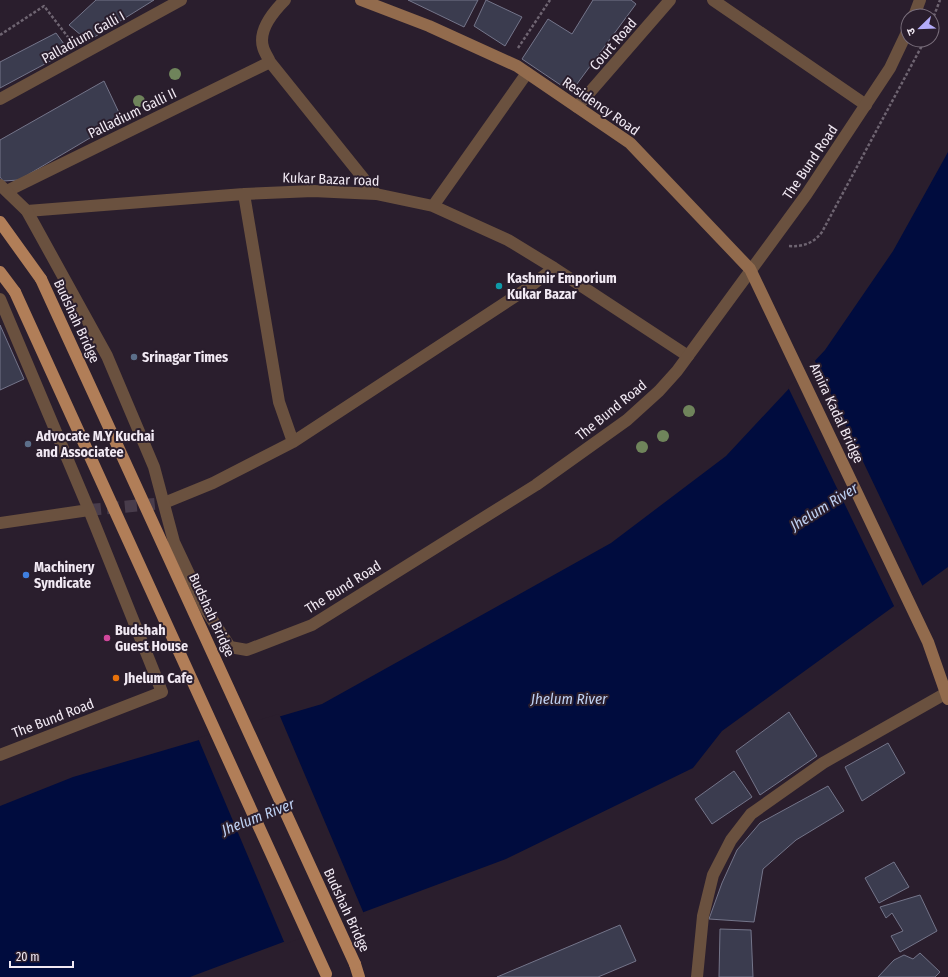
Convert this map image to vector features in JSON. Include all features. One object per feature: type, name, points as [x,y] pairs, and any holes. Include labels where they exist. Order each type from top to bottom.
[{"type":"main road","name":"Residency Road","points":[[361,0],[429,26],[508,62],[527,73],[630,143],[750,269],[769,306]]},
{"type":"main road","name":"Budshah Bridge","points":[[0,222],[42,279],[355,964],[359,977]]},
{"type":"main road","points":[[1,276],[15,292],[327,975]]},
{"type":"main road","name":"Amira Kadal Bridge","points":[[769,306],[928,642],[947,695]]},
{"type":"street","name":"Palladium Galli I","points":[[0,99],[181,0]]},
{"type":"street","points":[[285,0],[273,13],[263,34],[262,47],[270,62],[376,194]]},
{"type":"street","name":"Court Road","points":[[577,107],[670,0]]},
{"type":"street","points":[[713,0],[866,106]]},
{"type":"street","name":"The Bund Road","points":[[164,503],[174,542],[206,610],[230,647],[247,650],[312,625],[536,485],[627,420],[659,391],[688,356],[750,269],[771,244],[866,106],[890,68],[900,47]]},
{"type":"street","name":"Palladium Galli II","points":[[3,188],[270,62]]},
{"type":"street","points":[[432,206],[527,73]]},
{"type":"street","points":[[3,188],[27,211],[107,356],[154,467],[164,503],[213,482],[294,442],[528,288],[554,268]]},
{"type":"street","name":"Kukar Bazar road","points":[[27,211],[244,194],[313,191],[376,194],[432,206],[508,240],[554,268],[688,356]]},
{"type":"street","points":[[244,194],[279,402],[294,442]]},
{"type":"street","points":[[0,299],[89,510],[0,523]]},
{"type":"street","name":"The Bund Road","points":[[0,755],[162,692],[89,510]]},
{"type":"street","points":[[697,977],[703,916],[712,875],[731,840],[750,814],[823,764],[947,695]]},
{"type":"path","points":[[508,62],[550,0]]},
{"type":"path","points":[[0,36],[44,6],[81,55]]},
{"type":"path","points":[[771,244],[797,246],[808,244],[818,237],[921,48]]},
{"type":"water","name":"Jhelum River","points":[[948,152],[948,567],[722,731],[693,768],[506,859],[190,977],[0,977],[0,806],[73,777],[322,704],[611,543],[726,456],[825,350],[893,251]]},
{"type":"pier","points":[[814,359],[923,587],[895,608],[788,387]]},
{"type":"pier","points":[[279,714],[364,914],[285,944],[198,738]]},
{"type":"building","points":[[96,0],[154,0],[88,41],[69,25]]},
{"type":"building","points":[[408,0],[478,0],[464,27]]},
{"type":"building","points":[[486,0],[522,17],[505,46],[474,26]]},
{"type":"building","points":[[593,0],[631,0],[636,4],[571,92],[522,59],[548,19],[572,34]]},
{"type":"building","points":[[56,33],[69,51],[0,88],[0,62]]},
{"type":"building","points":[[104,81],[122,119],[19,180],[3,181],[0,177],[0,140]]},
{"type":"building","points":[[0,325],[24,379],[0,390]]},
{"type":"building","points":[[789,712],[817,756],[760,795],[736,751]]},
{"type":"building","points":[[888,743],[905,773],[862,801],[845,767]]},
{"type":"building","points":[[734,771],[752,797],[712,824],[695,799]]},
{"type":"building","points":[[828,786],[844,811],[796,840],[763,869],[754,922],[709,919],[722,883],[737,850],[760,823]]},
{"type":"building","points":[[894,862],[909,887],[879,903],[865,878]]},
{"type":"building","points":[[920,895],[937,931],[900,952],[891,936],[903,931],[892,913],[886,918],[880,907]]},
{"type":"building","points":[[620,925],[636,961],[598,977],[497,977]]},
{"type":"building","points":[[720,929],[751,930],[753,977],[719,977]]},
{"type":"building","points":[[920,953],[940,972],[935,977],[878,977],[894,960],[904,955],[913,959]]},
{"type":"tunnel","points":[[89,510],[164,503]]},
{"type":"place","name":"Kashmir Emporium Kukar Bazar","points":[[499,286]]},
{"type":"place","name":"Srinagar Times","points":[[134,357]]},
{"type":"place","name":"Advocate M.Y Kuchai and Associatee","points":[[28,444]]},
{"type":"place","name":"Machinery Syndicate","points":[[26,575]]},
{"type":"place","name":"Budshah Guest House","points":[[107,638]]},
{"type":"place","name":"Jhelum Cafe","points":[[116,678]]}]
